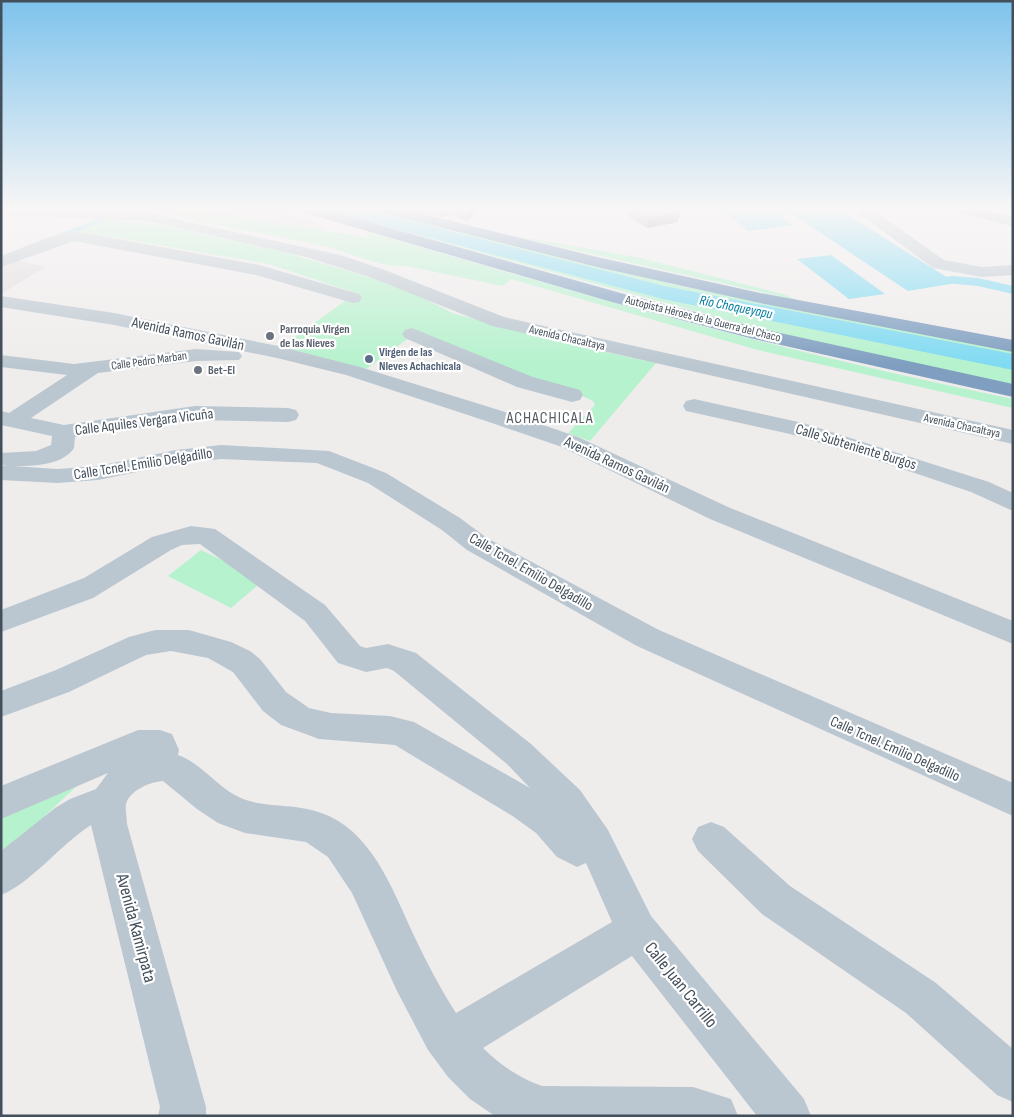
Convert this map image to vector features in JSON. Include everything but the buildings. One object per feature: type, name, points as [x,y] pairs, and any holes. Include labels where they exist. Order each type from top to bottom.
[{"type":"highway","name":"Autopista Héroes de la Guerra del Chaco","points":[[492,262],[711,322],[898,367],[1013,391]]},
{"type":"highway","points":[[598,262],[760,298],[1013,346]]},
{"type":"street","points":[[220,262],[259,270],[353,298]]},
{"type":"street","name":"Avenida Chacaltaya","points":[[343,262],[399,281],[471,313],[508,324],[1013,437]]},
{"type":"street","points":[[937,262],[968,270],[1008,271]]},
{"type":"street","name":"Avenida Ramos Gavilán","points":[[1,301],[114,319],[278,352],[353,371],[510,399],[570,442],[719,513],[1013,633]]},
{"type":"street","points":[[412,334],[510,399],[572,394]]},
{"type":"street","name":"Calle Pedro Marban","points":[[1,361],[66,369],[91,369],[213,355],[248,359],[316,375],[338,376],[353,371]]},
{"type":"street","points":[[7,419],[91,369]]},
{"type":"street","name":"Calle Subteniente Burgos","points":[[694,406],[795,428],[980,487],[1013,503]]},
{"type":"street","name":"Calle Aquiles Vergara Vicuña","points":[[7,419],[64,432],[195,413],[288,415]]},
{"type":"street","points":[[1,459],[36,460],[52,455],[62,448],[64,432]]},
{"type":"street","name":"Calle Tcnel. Emilio Delgadillo","points":[[1,473],[56,476],[98,473],[176,457],[221,452],[321,456],[377,478],[451,524],[477,544],[648,638],[1013,800]]},
{"type":"street","name":"Calle Juan Carrillo","points":[[1,621],[96,585],[163,543],[181,535],[193,533],[206,535],[315,613],[349,655],[366,660],[388,656],[405,662],[519,754],[567,801],[595,842],[637,930],[787,1116]]},
{"type":"street","points":[[1,704],[75,675],[150,641],[176,639],[199,643],[224,651],[239,659],[258,678],[270,696],[292,715],[318,726],[380,728],[402,732],[527,805],[549,821],[570,845],[577,848],[595,842]]},
{"type":"street","points":[[1,803],[138,744],[160,744],[162,750],[158,766]]},
{"type":"street","points":[[1,876],[48,835],[84,810],[99,803],[108,804],[112,794],[123,782],[137,772],[158,766],[166,766],[177,770],[204,794],[233,812],[250,817],[292,820],[312,826],[328,834],[342,846],[373,895],[418,991],[450,1042],[471,1070],[508,1106],[542,1110],[693,1111],[714,1116]]},
{"type":"street","name":"Avenida Kamirpata","points":[[108,804],[109,824],[183,1107],[182,1116]]},
{"type":"street","points":[[711,839],[776,900],[920,998],[1013,1079]]},
{"type":"street","points":[[450,1042],[637,930]]},
{"type":"shaded area","points":[[24,262],[45,267],[1,294],[1,263]]},
{"type":"green space","points":[[258,262],[318,262],[403,287],[452,313],[582,347],[656,363],[590,441],[568,433],[595,405],[593,401],[574,392],[529,380],[416,333],[366,369],[281,347],[356,293]]},
{"type":"green space","points":[[378,262],[472,262],[768,343],[931,382],[1013,399],[1013,408],[758,350],[511,279],[503,286],[406,266]]},
{"type":"green space","points":[[516,262],[534,262],[662,296],[1013,365],[1013,385],[765,330]]},
{"type":"green space","points":[[563,262],[586,262],[682,286],[1013,351],[1013,357],[668,289]]},
{"type":"green space","points":[[628,262],[656,262],[783,294],[797,300]]},
{"type":"green space","points":[[201,550],[264,580],[231,608],[168,576]]},
{"type":"green space","points":[[111,754],[1,857],[1,809]]},
{"type":"water","points":[[801,262],[841,262],[885,294],[849,299]]},
{"type":"water","points":[[865,262],[923,262],[956,283],[908,291]]},
{"type":"waterway","name":"Río Choqueyapu","points":[[548,262],[663,292],[1013,362]]},
{"type":"waterway","points":[[951,280],[978,282],[1013,290]]},
{"type":"place","name":"Parroquia Virgen de las Nieves","points":[[270,336]]},
{"type":"place","name":"Virgen de las NIeves Achachicala","points":[[369,359]]},
{"type":"place","name":"Bet-El","points":[[198,370]]},
{"type":"district","name":"ACHACHICALA","points":[[550,418]]}]
